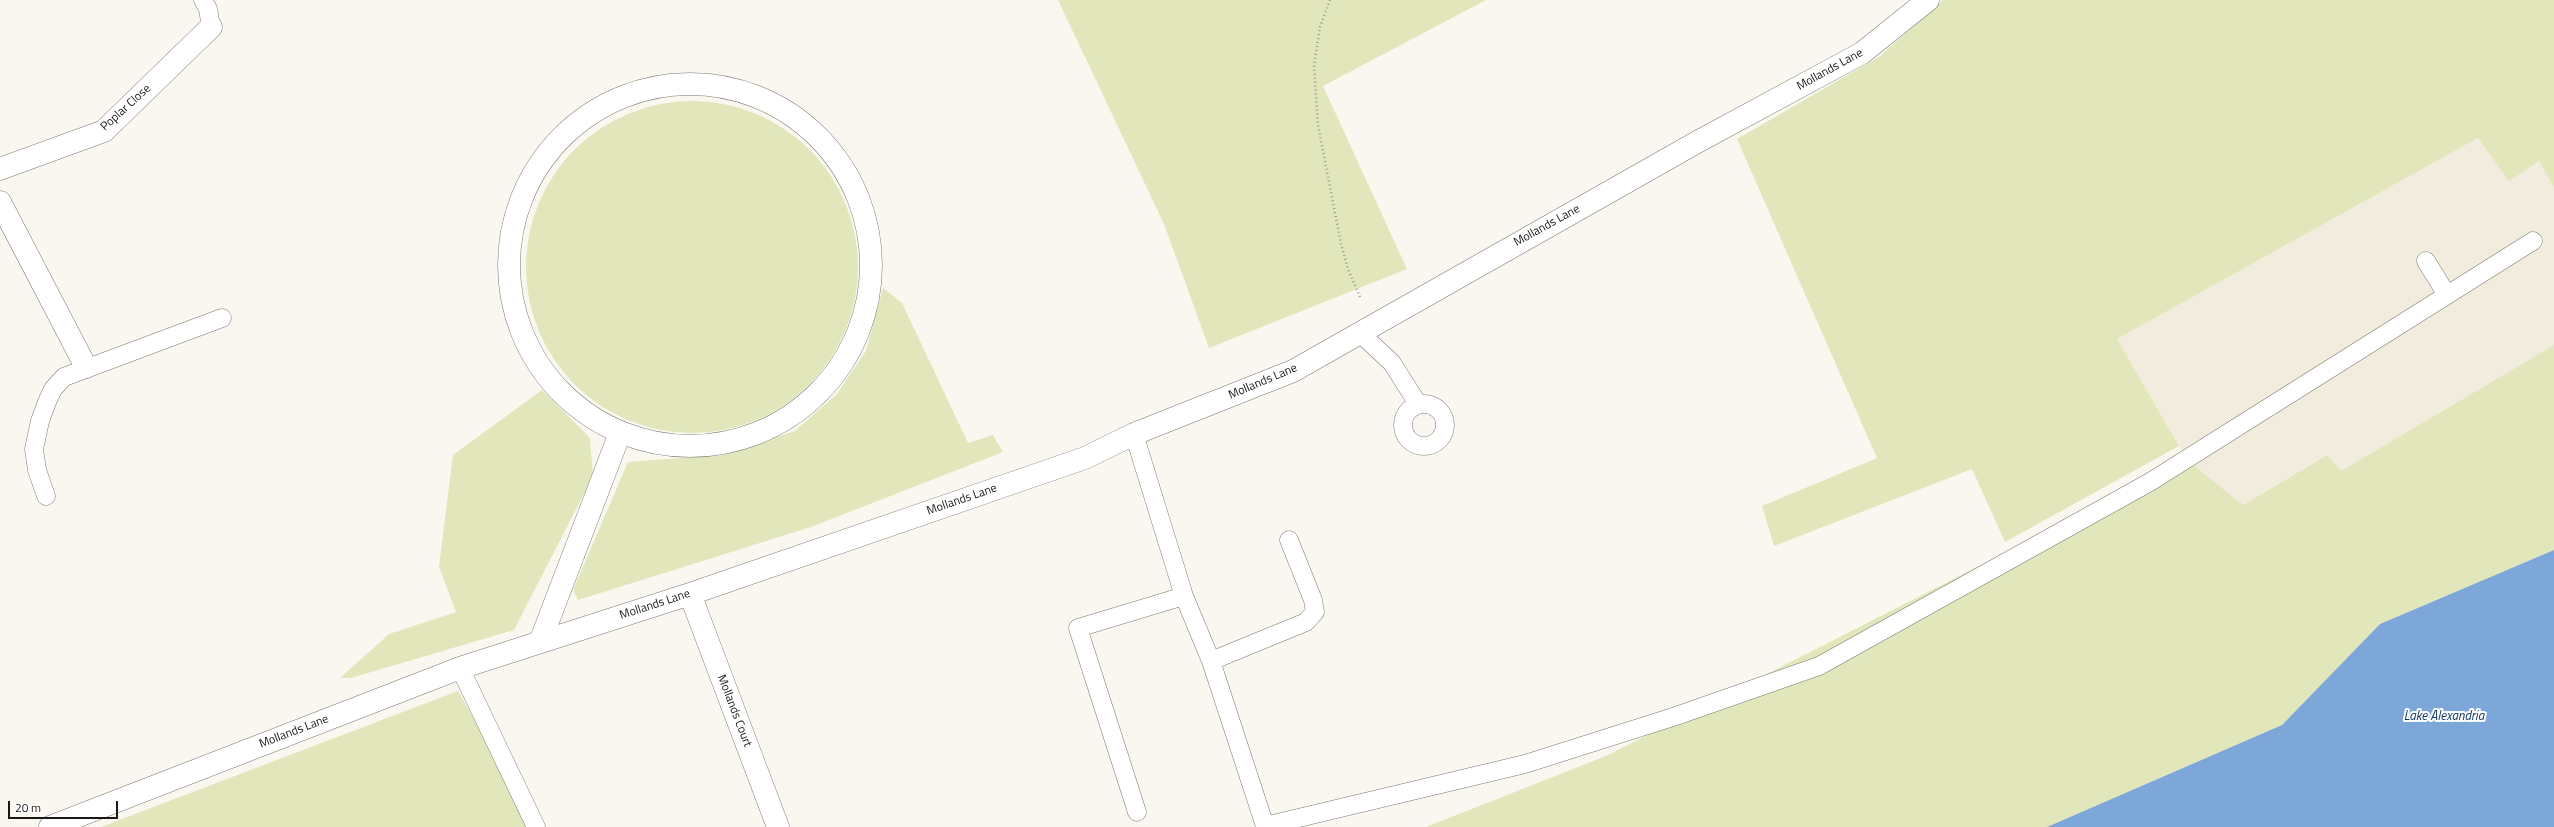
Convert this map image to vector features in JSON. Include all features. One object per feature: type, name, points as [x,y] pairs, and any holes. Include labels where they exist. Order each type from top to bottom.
[{"type":"street","name":"Mollands Lane","points":[[50,827],[460,668],[690,594],[1085,458],[1134,434],[1293,371],[1699,141],[1862,53],[1928,0]]},
{"type":"street","name":"Poplar Close","points":[[0,169],[104,131],[211,27]]},
{"type":"street","points":[[703,83],[742,90],[778,106],[810,128],[837,157],[857,191],[869,228],[872,267],[868,306],[857,336],[833,377],[806,405],[773,426],[736,440],[697,446],[658,444],[620,433],[590,417],[564,396],[541,369],[524,340],[513,308],[508,274],[510,240],[518,207],[532,176],[551,148],[575,123],[604,105],[635,91],[669,84],[703,83]]},
{"type":"street","points":[[0,202],[86,367]]},
{"type":"street","points":[[540,642],[620,433]]},
{"type":"street","name":"Mollands Court","points":[[690,594],[778,827]]},
{"type":"lane","points":[[203,0],[208,9],[211,27]]},
{"type":"lane","points":[[1134,434],[1184,596],[1211,661],[1265,826],[1525,764],[1673,717],[1819,666],[2150,482],[2533,241]]},
{"type":"lane","points":[[2426,261],[2447,295]]},
{"type":"lane","points":[[46,496],[37,470],[34,449],[40,422],[53,389],[64,377],[86,367],[222,318]]},
{"type":"lane","points":[[1367,328],[1392,363],[1418,404]]},
{"type":"lane","points":[[1211,661],[1306,622],[1315,612],[1313,600],[1289,540]]},
{"type":"lane","points":[[1137,812],[1078,628],[1184,596]]},
{"type":"lane","points":[[460,668],[536,827]]},
{"type":"path","points":[[1330,0],[1320,27],[1314,65],[1318,125],[1326,174],[1348,269],[1367,328]]},
{"type":"shaded area","points":[[2478,138],[2509,180],[2539,161],[2554,187],[2554,345],[2341,471],[2326,455],[2243,505],[2187,460],[2117,339]]},
{"type":"green space","points":[[1058,0],[1486,0],[1323,86],[1407,269],[1209,348],[1164,224]]},
{"type":"green space","points":[[1943,0],[2554,0],[2554,187],[2539,161],[2509,181],[2478,138],[2117,339],[2179,446],[2005,542],[1972,469],[1774,546],[1762,506],[1877,458],[1737,139],[1879,57]]},
{"type":"green space","points":[[692,101],[724,104],[756,113],[784,129],[809,150],[830,175],[846,203],[855,235],[858,267],[855,299],[846,331],[830,359],[809,384],[784,405],[756,421],[724,430],[692,433],[660,430],[628,421],[600,405],[575,384],[554,359],[538,331],[529,299],[526,267],[529,235],[538,203],[554,175],[575,150],[600,129],[628,113],[660,104]]},
{"type":"green space","points":[[883,288],[902,303],[968,443],[993,435],[1003,452],[811,527],[578,600],[573,590],[628,462],[721,455],[795,431],[837,394],[866,351]]},
{"type":"green space","points":[[2554,345],[2554,550],[2380,624],[2282,725],[2047,827],[1426,827],[1606,756],[2187,460],[2243,505],[2327,455],[2341,471]]},
{"type":"green space","points":[[542,390],[590,438],[593,476],[514,630],[351,678],[340,678],[389,634],[456,612],[439,567],[453,455]]},
{"type":"green space","points":[[458,691],[535,827],[101,827]]},
{"type":"water","name":"Lake Alexandria","points":[[2554,550],[2554,827],[2047,827],[2282,725],[2380,624]]}]
